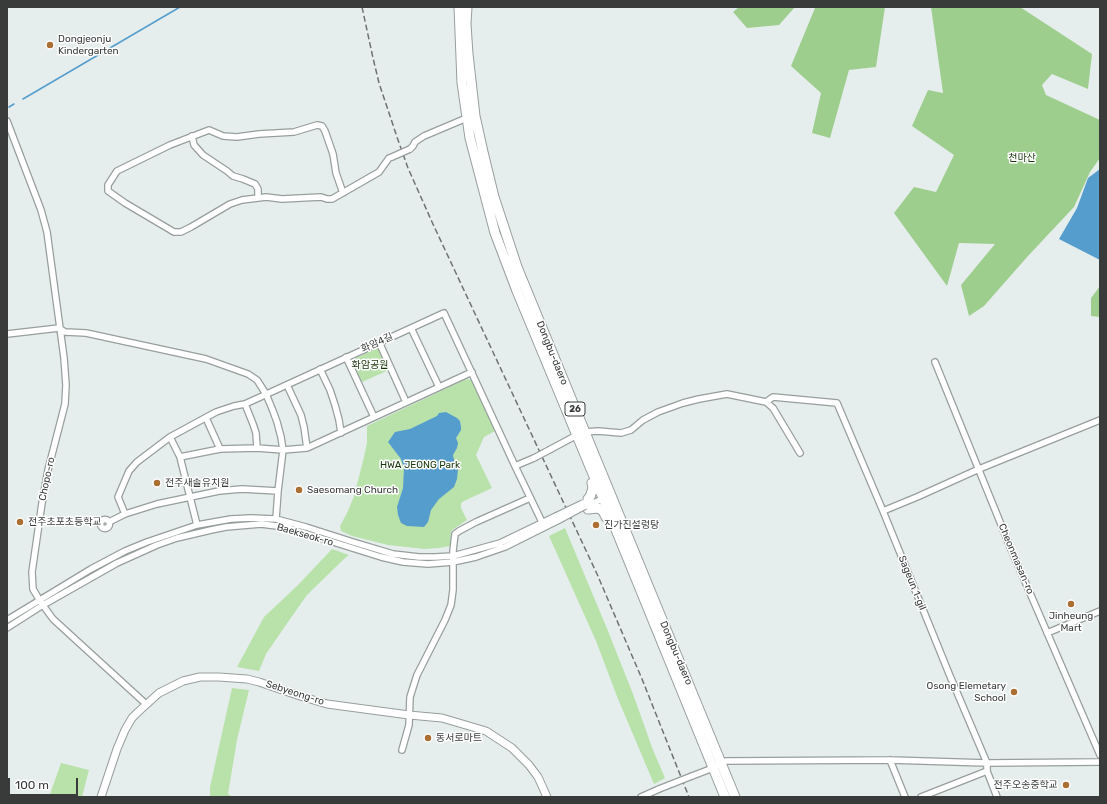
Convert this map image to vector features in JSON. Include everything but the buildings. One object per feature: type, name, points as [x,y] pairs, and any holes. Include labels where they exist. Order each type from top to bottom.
[{"type":"main road","name":"Dongbu-daero","points":[[458,7],[462,82],[471,117]]},
{"type":"main road","name":"Dongbu-daero","points":[[467,7],[466,24],[471,117],[470,138],[495,233],[517,291],[581,433],[606,496],[735,797]]},
{"type":"main road","name":"Dongbu-daero","points":[[581,433],[596,482],[606,496],[610,515],[725,797]]},
{"type":"main road","points":[[596,482],[592,483],[593,488],[586,504],[588,508],[598,508],[603,511],[606,517],[610,515]]},
{"type":"street","points":[[342,193],[336,173],[333,154],[325,131],[322,126],[317,125],[294,132],[237,137],[223,136],[209,130],[192,136],[117,171],[108,185],[108,191],[125,203],[174,232],[181,232],[230,204],[242,200],[266,197],[282,199],[321,197],[332,199],[379,172],[389,158],[410,149],[415,142],[424,136],[471,117]]},
{"type":"street","name":"Chopo-ro","points":[[7,121],[48,232],[66,385],[64,404],[42,502],[32,572],[33,589],[53,619],[146,704]]},
{"type":"street","points":[[192,136],[194,145],[203,155],[227,170],[233,176],[255,184],[258,189],[258,198]]},
{"type":"street","name":"화암4길","points":[[125,514],[118,497],[129,471],[137,462],[170,437],[225,409],[245,404],[444,313],[542,522]]},
{"type":"street","points":[[7,334],[59,328],[65,332],[86,333],[206,359],[248,374],[257,380],[266,394],[277,422],[283,450],[276,519]]},
{"type":"street","points":[[411,328],[439,387]]},
{"type":"street","points":[[379,342],[406,402]]},
{"type":"street","points":[[346,357],[374,417]]},
{"type":"street","name":"Cheonmasan-ro","points":[[935,362],[1014,556],[1100,755]]},
{"type":"street","points":[[320,369],[330,390],[341,432]]},
{"type":"street","points":[[180,457],[220,449],[256,448],[283,450],[307,448],[472,372]]},
{"type":"street","points":[[288,385],[304,427],[307,448]]},
{"type":"street","points":[[515,466],[534,458],[581,433],[598,431],[621,433],[631,430],[643,420],[670,407],[720,394],[766,402],[775,412],[800,453]]},
{"type":"street","name":"Sageun 1-gil","points":[[766,402],[773,397],[837,402],[987,763],[987,771],[997,797]]},
{"type":"street","points":[[245,404],[254,428],[256,448]]},
{"type":"street","points":[[206,418],[220,449]]},
{"type":"street","points":[[883,511],[979,469],[1100,420]]},
{"type":"street","points":[[170,437],[180,457],[197,525]]},
{"type":"street","points":[[109,522],[125,514],[157,504],[219,491],[242,489],[278,491]]},
{"type":"street","name":"Baekseok-ro","points":[[7,620],[117,563],[157,545],[199,532],[226,527],[261,524],[285,527],[359,551],[403,562],[428,564],[453,559],[476,557],[505,547],[557,518],[606,496]]},
{"type":"street","points":[[402,750],[409,725],[410,697],[417,675],[451,605],[455,534],[476,522],[530,498]]},
{"type":"street","name":"Baekseok-ro","points":[[7,628],[91,569],[125,551],[197,525],[231,519],[276,519],[393,554],[453,559],[500,543],[542,522],[557,518]]},
{"type":"street","points":[[1047,633],[1100,611]]},
{"type":"street","name":"Sebyeong-ro","points":[[101,797],[125,730],[132,718],[146,704],[159,693],[184,681],[200,677],[232,677],[259,682],[327,704],[442,718],[486,731],[512,748],[528,765],[538,777],[547,797]]},
{"type":"street","points":[[890,760],[905,797]]},
{"type":"street","points":[[641,797],[713,768],[726,761],[890,760],[987,763],[1100,762]]},
{"type":"street","points":[[921,797],[987,771]]},
{"type":"green space","points":[[739,7],[795,7],[779,25],[747,28],[733,12]]},
{"type":"green space","points":[[802,7],[885,7],[876,67],[849,70],[830,138],[812,133],[821,93],[791,66],[815,8]]},
{"type":"green space","name":"천마산","points":[[931,7],[1020,7],[1092,54],[1088,89],[1052,74],[1042,85],[1046,95],[1100,120],[1100,158],[1090,172],[1074,207],[984,306],[969,316],[961,285],[995,244],[959,243],[947,286],[894,213],[914,187],[936,192],[954,155],[912,126],[928,90],[943,93]]},
{"type":"green space","points":[[1100,286],[1100,317],[1091,316],[1091,298]]},
{"type":"green space","name":"화암공원","points":[[379,347],[389,370],[362,382],[352,360]]},
{"type":"green space","name":"HWA JEONG Park","points":[[469,379],[472,381],[495,431],[484,437],[476,455],[492,488],[462,502],[461,508],[467,520],[451,531],[450,546],[424,549],[388,545],[352,536],[341,531],[340,526],[354,496],[363,461],[367,443],[367,426]]},
{"type":"green space","points":[[565,528],[608,631],[665,778],[654,784],[618,699],[596,641],[549,536]]},
{"type":"green space","points":[[332,549],[349,555],[307,595],[266,654],[259,671],[237,667],[264,617],[298,585]]},
{"type":"green space","points":[[232,688],[249,690],[237,740],[228,794],[233,797],[210,797],[210,787]]},
{"type":"green space","points":[[61,763],[89,770],[82,797],[49,797]]},
{"type":"water","points":[[1100,169],[1100,260],[1059,239],[1077,208],[1088,178]]},
{"type":"water","points":[[446,412],[460,421],[461,427],[461,430],[456,438],[458,443],[457,448],[453,455],[458,469],[457,479],[454,487],[439,499],[431,510],[428,522],[424,527],[407,526],[401,523],[397,507],[403,488],[404,468],[401,459],[388,442],[395,432],[410,429],[437,416],[439,413]]},
{"type":"waterway","points":[[23,99],[180,7]]},
{"type":"waterway","points":[[9,107],[14,104]]},
{"type":"railway","points":[[362,7],[379,83],[408,168],[597,574],[642,679],[689,797]]},
{"type":"place","name":"Dongjeonju Kindergarten","points":[[50,45]]},
{"type":"place","name":"전주새솔유치원","points":[[157,483]]},
{"type":"place","name":"Saesomang Church","points":[[299,490]]},
{"type":"place","name":"전주초포초등학교","points":[[20,522]]},
{"type":"place","name":"진가진설렁탕","points":[[596,525]]},
{"type":"place","name":"Jinheung Mart","points":[[1071,604]]},
{"type":"place","name":"Osong Elemetary School","points":[[1014,692]]},
{"type":"place","name":"동서로마트","points":[[428,738]]},
{"type":"place","name":"전주오송중학교","points":[[1066,785]]}]
